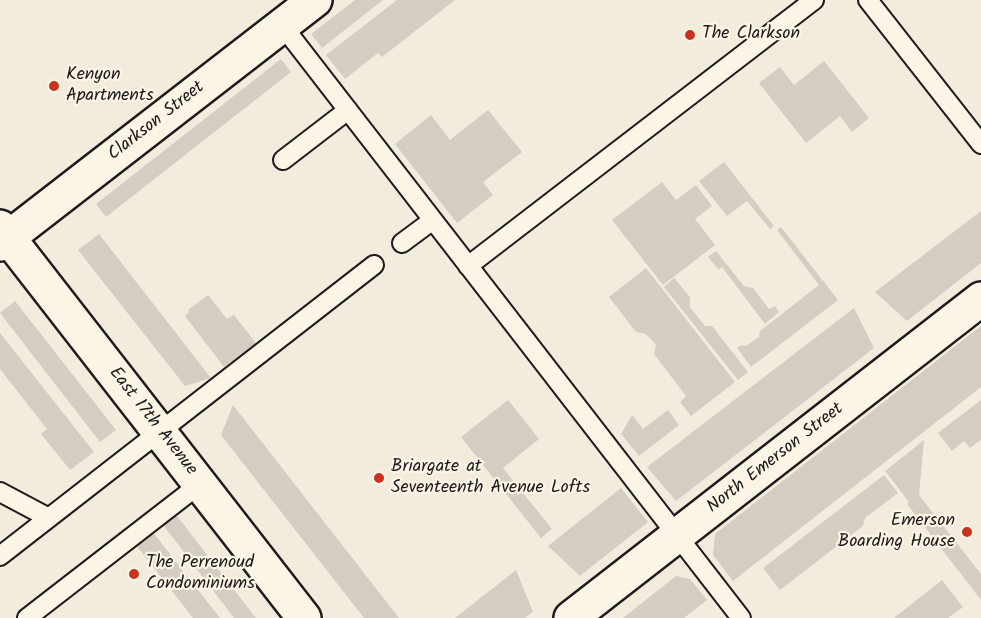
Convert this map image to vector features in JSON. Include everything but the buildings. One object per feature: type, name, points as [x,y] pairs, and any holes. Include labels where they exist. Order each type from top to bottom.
[{"type":"street","name":"Clarkson Street","points":[[3,236],[315,0]]},
{"type":"street","name":"East 17th Avenue","points":[[3,236],[304,618]]},
{"type":"street","name":"North Emerson Street","points":[[571,618],[981,299]]},
{"type":"lane","points":[[468,266],[814,0]]},
{"type":"lane","points":[[868,0],[981,144]]},
{"type":"lane","points":[[282,26],[741,618]]},
{"type":"lane","points":[[283,160],[348,110]]},
{"type":"lane","points":[[402,243],[433,220]]},
{"type":"lane","points":[[0,556],[374,265]]},
{"type":"lane","points":[[27,618],[200,484]]},
{"type":"lane","points":[[0,492],[49,518]]},
{"type":"shaded area","points":[[355,0],[383,0],[322,48],[311,34]]},
{"type":"shaded area","points":[[397,0],[455,0],[382,57],[378,53],[345,79],[326,55]]},
{"type":"shaded area","points":[[281,59],[291,72],[106,217],[96,204]]},
{"type":"shaded area","points":[[824,61],[869,118],[852,132],[840,116],[806,143],[759,83],[780,67],[794,85]]},
{"type":"shaded area","points":[[488,110],[522,152],[483,182],[493,195],[457,223],[395,144],[431,115],[450,140]]},
{"type":"shaded area","points":[[724,162],[774,226],[770,229],[747,201],[727,216],[699,181]]},
{"type":"shaded area","points":[[662,182],[676,200],[696,185],[712,206],[695,219],[715,245],[663,285],[612,220]]},
{"type":"shaded area","points":[[981,211],[981,263],[907,321],[875,292]]},
{"type":"shaded area","points":[[781,227],[838,300],[751,367],[737,348],[741,345],[746,346],[759,337],[760,331],[819,285],[777,230]]},
{"type":"shaded area","points":[[99,234],[211,378],[185,386],[78,250]]},
{"type":"shaded area","points":[[716,251],[744,286],[753,288],[769,309],[775,306],[779,312],[765,324],[722,267],[719,270],[708,257]]},
{"type":"shaded area","points":[[646,268],[735,382],[691,416],[680,402],[686,396],[654,354],[656,345],[646,334],[636,332],[609,297]]},
{"type":"shaded area","points":[[674,278],[690,297],[690,307],[705,326],[712,326],[748,372],[738,380],[664,287]]},
{"type":"shaded area","points":[[208,295],[227,319],[234,315],[256,343],[224,367],[185,316],[188,310]]},
{"type":"shaded area","points":[[15,301],[116,430],[100,442],[0,313]]},
{"type":"shaded area","points":[[854,308],[874,348],[676,501],[647,467]]},
{"type":"shaded area","points":[[981,326],[981,387],[733,581],[713,555],[715,534]]},
{"type":"shaded area","points":[[0,333],[94,452],[70,470],[41,434],[47,429],[0,369]]},
{"type":"shaded area","points":[[508,400],[539,439],[503,468],[552,529],[541,538],[461,437]]},
{"type":"shaded area","points":[[981,400],[981,440],[970,448],[964,441],[952,451],[938,433]]},
{"type":"shaded area","points":[[233,405],[399,618],[364,618],[221,435]]},
{"type":"shaded area","points":[[668,410],[679,425],[639,456],[621,434],[632,415],[643,429]]},
{"type":"shaded area","points":[[924,440],[919,495],[981,574],[981,600],[907,504],[909,502],[885,471]]},
{"type":"shaded area","points":[[884,475],[898,493],[865,518],[863,526],[780,590],[763,568]]},
{"type":"shaded area","points":[[621,488],[648,522],[580,576],[548,546]]},
{"type":"shaded area","points":[[174,512],[256,618],[234,618],[161,522]]},
{"type":"shaded area","points":[[152,531],[220,618],[193,618],[135,544]]},
{"type":"shaded area","points":[[516,570],[533,612],[525,618],[455,618]]},
{"type":"shaded area","points":[[676,576],[690,579],[707,600],[684,618],[623,618]]},
{"type":"shaded area","points":[[942,580],[963,607],[948,618],[894,618]]},
{"type":"place","name":"The Clarkson","points":[[690,35]]},
{"type":"place","name":"Kenyon Apartments","points":[[54,86]]},
{"type":"place","name":"Briargate at Seventeenth Avenue Lofts","points":[[379,478]]},
{"type":"place","name":"Emerson Boarding House","points":[[967,532]]},
{"type":"place","name":"The Perrenoud Condominiums","points":[[134,574]]}]
